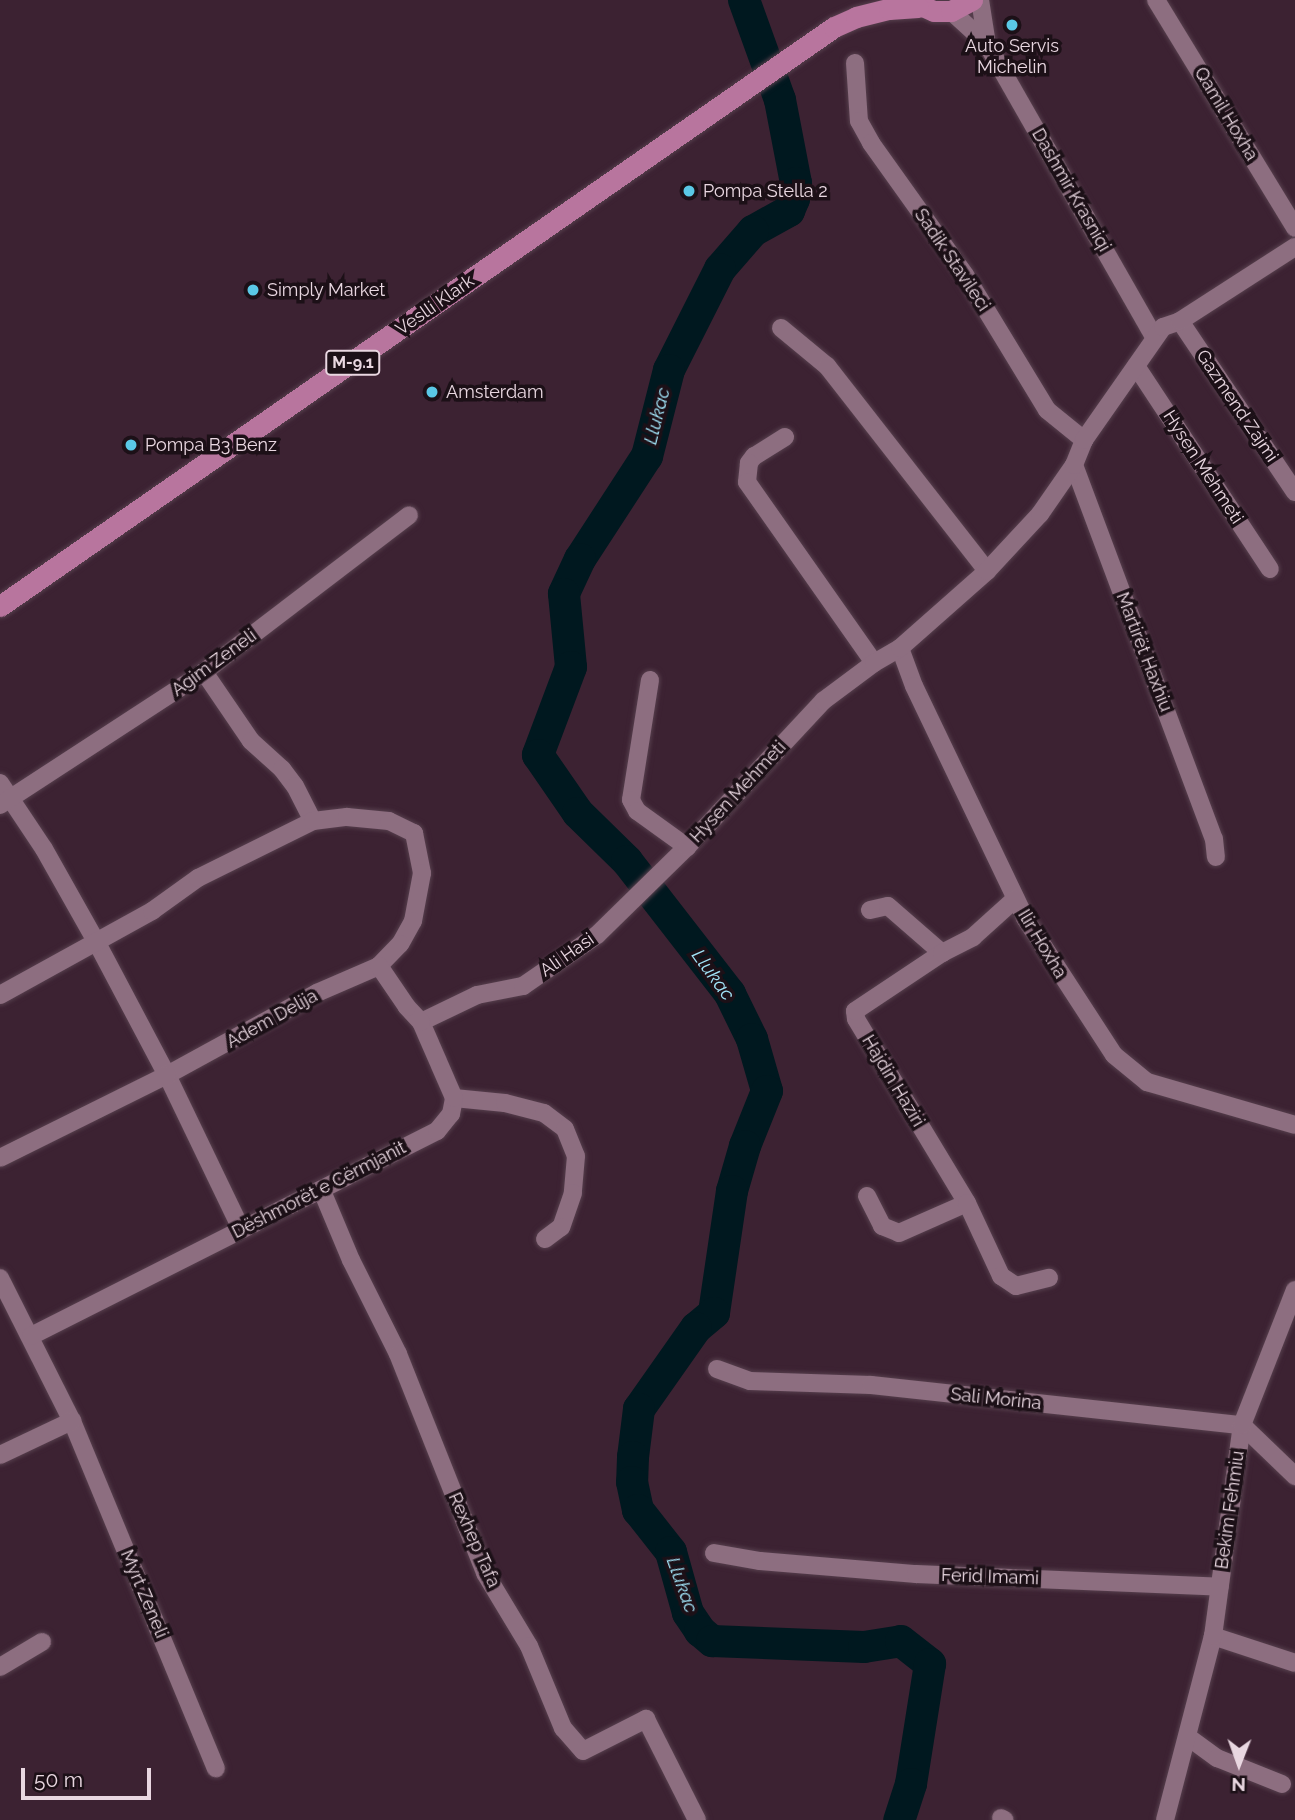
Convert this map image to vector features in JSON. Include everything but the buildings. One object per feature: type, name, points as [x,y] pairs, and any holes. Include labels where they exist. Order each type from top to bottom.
[{"type":"main road","name":"Veslli Klark","points":[[0,606],[835,26],[857,0]]},
{"type":"main road","points":[[951,11],[972,0]]},
{"type":"main road","name":"Veslli Klark","points":[[835,26],[914,3]]},
{"type":"main road","name":"M-9.1","points":[[914,3],[934,11],[951,11]]},
{"type":"street","name":"Dashmir Krasniqi","points":[[980,0],[987,44]]},
{"type":"street","name":"Qamil Hoxha","points":[[1156,0],[1295,228]]},
{"type":"street","name":"Dashmir Krasniqi","points":[[951,11],[987,44],[1154,337]]},
{"type":"street","name":"Sadik Stavileci","points":[[855,63],[859,121],[871,143],[965,275],[1047,410],[1084,440]]},
{"type":"street","name":"Hysen Mehmeti","points":[[650,680],[631,800],[636,811],[687,847],[823,701],[874,663],[900,648],[987,570],[1040,514],[1074,465],[1084,440],[1163,327],[1180,321],[1295,247]]},
{"type":"street","name":"Gazmend Zajmi","points":[[1180,321],[1295,492]]},
{"type":"street","points":[[781,328],[827,366],[987,570]]},
{"type":"street","name":"Hysen Mehmeti","points":[[1136,366],[1270,569]]},
{"type":"street","points":[[785,437],[754,456],[749,463],[747,482],[874,663]]},
{"type":"street","name":"Martirët Haxhiu","points":[[1074,465],[1214,839],[1216,857]]},
{"type":"street","name":"Agim Zeneli","points":[[167,1075],[97,943],[3,795],[141,716],[204,672],[409,515]]},
{"type":"street","name":"Ilir Hoxha","points":[[900,648],[914,686],[1015,899],[1107,1045],[1147,1082],[1295,1125]]},
{"type":"street","points":[[204,672],[251,741],[282,769],[295,786],[313,821]]},
{"type":"street","points":[[0,995],[152,911],[198,878],[313,821],[347,817],[389,821],[414,833],[422,873],[413,921],[400,944],[379,966],[407,1007],[421,1022],[454,1097],[505,1103],[544,1113],[565,1129],[576,1156],[573,1193],[561,1227],[545,1239]]},
{"type":"street","name":"Ali Hasi","points":[[421,1022],[477,995],[523,986],[597,935],[687,847]]},
{"type":"street","name":"Hajdin Haziri","points":[[1015,899],[973,937],[942,953],[859,1006],[856,1018],[967,1203],[1001,1276],[1016,1286],[1048,1278]]},
{"type":"street","points":[[870,910],[888,906],[942,953]]},
{"type":"street","name":"Adem Delija","points":[[0,1158],[167,1075],[317,993],[379,966]]},
{"type":"street","points":[[167,1075],[241,1229]]},
{"type":"street","name":"Dëshmorët e Cërmjanit","points":[[31,1336],[437,1131],[451,1114],[454,1097]]},
{"type":"street","name":"Rexhep Tafa","points":[[322,1191],[351,1260],[398,1354],[485,1573],[529,1646],[563,1728],[583,1751],[646,1719],[697,1820]]},
{"type":"street","points":[[867,1196],[882,1226],[899,1233],[967,1203]]},
{"type":"street","name":"Myrt Zeneli","points":[[0,1278],[72,1420],[216,1768]]},
{"type":"street","name":"Bekim Fehmiu","points":[[1165,1820],[1213,1636],[1242,1425],[1291,1312],[1295,1290]]},
{"type":"street","name":"Sali Morina","points":[[717,1369],[750,1381],[871,1385],[1242,1425]]},
{"type":"street","points":[[0,1455],[72,1420]]},
{"type":"street","points":[[1242,1425],[1295,1476]]},
{"type":"street","name":"Ferid Imami","points":[[715,1553],[760,1561],[916,1574],[1220,1587]]},
{"type":"street","points":[[1213,1636],[1295,1663]]},
{"type":"street","points":[[0,1667],[42,1642]]},
{"type":"street","points":[[1188,1737],[1217,1758],[1282,1784]]},
{"type":"waterway","name":"Llukac","points":[[744,0],[780,100],[796,183],[794,199],[789,211],[753,231],[720,269],[669,370],[647,456],[580,559],[564,594],[571,667],[538,755],[578,813],[627,861],[730,994],[752,1039],[767,1091],[745,1146],[732,1191],[714,1313],[696,1328],[639,1409],[632,1482],[638,1510],[671,1552],[688,1613],[700,1631],[712,1641],[864,1647],[901,1641],[930,1664],[911,1784],[899,1820]]},
{"type":"place","name":"Auto Servis Michelin","points":[[1012,25]]},
{"type":"place","name":"Pompa Stella 2","points":[[689,191]]},
{"type":"place","name":"Simply Market","points":[[253,290]]},
{"type":"place","name":"Amsterdam","points":[[432,392]]},
{"type":"place","name":"Pompa B3 Benz","points":[[131,445]]}]
